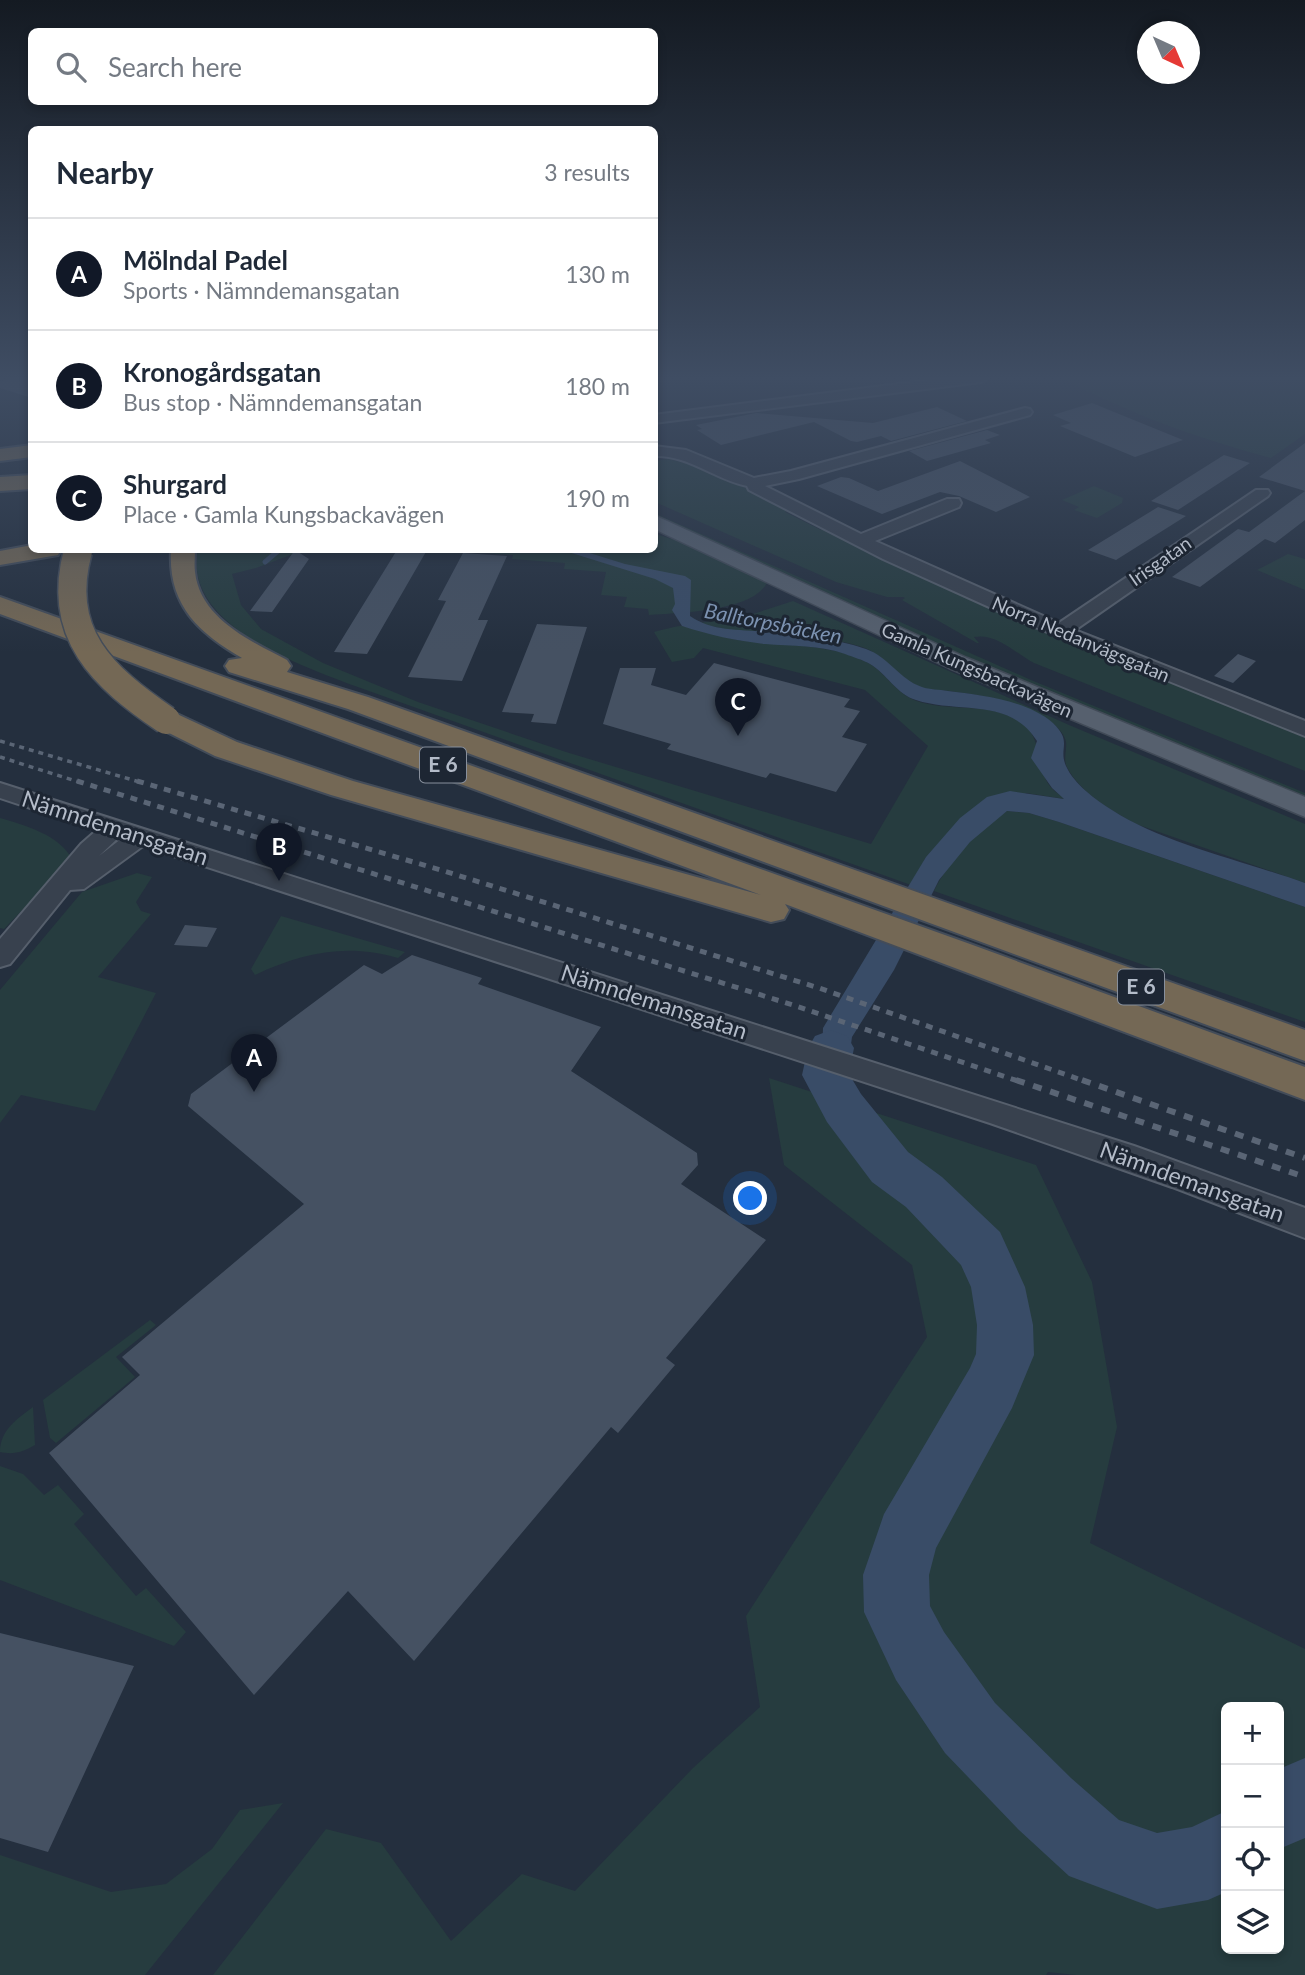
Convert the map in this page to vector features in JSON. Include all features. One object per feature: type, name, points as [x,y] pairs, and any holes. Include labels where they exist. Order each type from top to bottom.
[{"type":"highway","points":[[0,484],[28,482]]},
{"type":"highway","points":[[0,548],[28,540]]},
{"type":"highway","points":[[0,558],[31,553]]},
{"type":"highway","points":[[77,553],[71,574],[73,616],[80,636],[93,658],[112,680],[139,703],[166,720],[226,749],[329,783],[889,923],[962,949]]},
{"type":"highway","points":[[183,553],[182,580],[198,611],[217,631],[252,654],[358,703]]},
{"type":"highway","name":"E 6","points":[[0,583],[200,654],[358,703],[889,923]]},
{"type":"highway","name":"E 6","points":[[0,605],[962,949],[1115,1012],[1305,1084]]},
{"type":"highway","name":"E 6","points":[[962,949],[1305,1046]]},
{"type":"main road","name":"Gamla Kungsbackavägen","points":[[658,510],[999,659],[1305,786]]},
{"type":"main road","name":"Gamla Kungsbackavägen","points":[[658,524],[958,663],[1305,808]]},
{"type":"street","name":"Norra Nedanvägsgatan","points":[[711,467],[728,476],[754,483],[755,487],[861,540],[1060,631],[1305,729]]},
{"type":"street","points":[[754,483],[825,467]]},
{"type":"street","name":"Irisgatan","points":[[1060,631],[1262,493]]},
{"type":"street","points":[[861,540],[953,503]]},
{"type":"street","name":"Nämndemansgatan","points":[[0,790],[113,829],[882,1075],[1180,1174],[1305,1223]]},
{"type":"street","points":[[0,957],[90,850],[113,829]]},
{"type":"street","points":[[50,900],[113,858],[139,836]]},
{"type":"green space","points":[[658,467],[708,469],[792,509],[785,512],[821,530],[828,527],[1044,630],[1305,735],[1305,771],[1034,663],[998,641],[974,637],[977,643],[902,600],[905,598],[903,597],[887,597],[836,582],[658,503]]},
{"type":"green space","points":[[1094,486],[1123,498],[1122,503],[1097,518],[1074,510],[1079,507],[1062,500]]},
{"type":"green space","points":[[658,515],[1031,680],[1305,793],[1305,800],[1038,691],[658,517]]},
{"type":"green space","points":[[658,535],[682,542],[767,583],[759,593],[731,605],[649,615],[648,609],[624,607],[627,597],[601,595],[606,572],[564,569],[565,563],[512,559],[513,555],[486,553],[658,553]]},
{"type":"green space","points":[[198,553],[296,553],[232,574],[241,605],[261,629],[323,663],[418,702],[566,752],[871,844],[928,746],[865,690],[703,648],[694,658],[672,662],[654,632],[684,626],[732,639],[836,651],[868,663],[914,700],[1005,714],[1018,720],[1031,732],[1046,780],[1065,799],[1026,793],[926,857],[911,885],[306,667],[251,639],[227,621],[208,600],[198,577]]},
{"type":"green space","points":[[1288,554],[1305,559],[1305,590],[1257,570]]},
{"type":"green space","points":[[793,601],[1069,725],[1305,824],[1305,883],[1136,824],[1107,807],[1073,777],[1065,761],[1066,742],[1060,730],[1045,717],[1030,710],[984,696],[923,688],[862,647],[822,638],[740,631],[700,623],[753,614]]},
{"type":"green space","points":[[1007,811],[1029,813],[1059,822],[1305,907],[1305,1022],[934,891],[965,846]]},
{"type":"green space","points":[[0,818],[50,837],[59,843],[72,859],[4,929],[0,928]]},
{"type":"green space","points":[[137,873],[152,877],[136,902],[141,911],[151,914],[98,977],[156,993],[95,1111],[21,1095],[0,1123],[0,990],[82,892]]},
{"type":"green space","points":[[281,916],[405,952],[398,958],[360,951],[325,953],[290,961],[255,975],[251,969]]},
{"type":"green space","points":[[769,1078],[1036,1165],[1092,1282],[1117,1427],[1090,1543],[1305,1649],[1305,1975],[1076,1975],[1048,1972],[1046,1975],[213,1975],[326,1829],[381,1843],[451,1941],[522,1874],[575,1891],[693,1768],[760,1707],[746,1616],[927,1337],[912,1265],[784,1165]]},
{"type":"green space","points":[[150,1320],[156,1325],[116,1357],[135,1377],[56,1443],[50,1438],[43,1400]]},
{"type":"green space","points":[[33,1407],[35,1445],[18,1452],[0,1452],[6,1431]]},
{"type":"green space","points":[[0,1466],[23,1474],[44,1495],[58,1485],[84,1514],[74,1524],[136,1596],[146,1588],[186,1632],[174,1646],[0,1580]]},
{"type":"green space","points":[[283,1803],[145,1975],[0,1975],[0,1855],[111,1892],[166,1884],[212,1849],[240,1810]]},
{"type":"water","points":[[572,553],[590,553],[625,564],[685,576],[691,580],[690,616],[708,625],[854,645],[874,653],[907,679],[922,687],[989,697],[1030,709],[1042,715],[1059,730],[1064,740],[1066,766],[1080,785],[1099,801],[1132,822],[1180,842],[1305,883],[1305,907],[1059,822],[1029,813],[1007,811],[970,842],[939,880],[894,970],[852,1037],[843,1104],[820,1103],[823,1028],[926,857],[960,818],[987,797],[1010,791],[1064,799],[1052,788],[1031,758],[1037,741],[1026,727],[1013,718],[982,709],[916,700],[897,689],[870,664],[835,651],[744,641],[682,626],[672,610],[675,604],[673,588],[655,579]]},
{"type":"building","points":[[943,467],[972,467],[1030,497],[996,512],[959,496],[940,492],[882,514],[817,486],[841,477],[878,491]]},
{"type":"building","points":[[1205,467],[1244,467],[1178,510],[1151,501]]},
{"type":"building","points":[[1272,467],[1305,467],[1305,491],[1259,477]]},
{"type":"building","points":[[1305,491],[1305,520],[1275,543],[1265,539],[1200,587],[1172,577],[1238,529],[1249,532]]},
{"type":"building","points":[[1158,507],[1186,516],[1116,560],[1088,550]]},
{"type":"building","points":[[293,553],[300,553],[309,559],[272,612],[250,611]]},
{"type":"building","points":[[395,553],[425,553],[367,654],[334,652]]},
{"type":"building","points":[[463,553],[507,556],[478,620],[488,620],[462,681],[408,677],[446,601],[438,600]]},
{"type":"building","points":[[537,624],[587,627],[556,724],[531,722],[534,714],[502,712]]},
{"type":"building","points":[[1238,654],[1256,661],[1233,683],[1214,676]]},
{"type":"building","points":[[714,663],[850,699],[844,707],[860,711],[842,737],[867,744],[836,792],[770,773],[766,778],[667,749],[671,744],[603,724],[620,668],[656,668],[651,685],[686,695]]},
{"type":"building","points":[[185,925],[217,928],[207,947],[174,945]]},
{"type":"building","points":[[412,955],[482,978],[478,984],[601,1027],[571,1071],[697,1153],[698,1165],[681,1184],[766,1240],[666,1358],[675,1365],[618,1433],[611,1427],[414,1661],[348,1591],[254,1695],[49,1453],[140,1375],[122,1357],[304,1204],[188,1106],[191,1094],[364,965],[382,974]]},
{"type":"building","points":[[0,1633],[134,1666],[48,1852],[0,1838]]},
{"type":"waterway","points":[[265,562],[276,553]]},
{"type":"waterway","points":[[831,1048],[825,1075],[844,1108],[890,1167],[924,1192],[981,1249],[998,1287],[1005,1325],[1005,1355],[991,1388],[907,1537],[896,1575],[897,1612],[920,1656],[970,1728],[1045,1804],[1096,1849],[1157,1871],[1208,1862],[1221,1852]]},
{"type":"waterway","points":[[1284,1809],[1305,1795]]},
{"type":"railway","points":[[0,741],[143,783]]},
{"type":"railway","points":[[0,757],[82,783]]},
{"type":"railway","points":[[77,781],[796,1006],[1021,1082]]},
{"type":"railway","points":[[137,781],[444,871],[819,988],[1087,1082]]},
{"type":"railway","points":[[1016,1080],[1305,1177]]},
{"type":"railway","points":[[1082,1080],[1305,1158]]},
{"type":"place","name":"Shurgard","points":[[738,736]]},
{"type":"place","name":"Kronogårdsgatan","points":[[279,881]]},
{"type":"place","name":"Mölndal Padel","points":[[254,1092]]},
{"type":"water label","name":"Balltorpsbäcken","points":[[773,624]]}]
